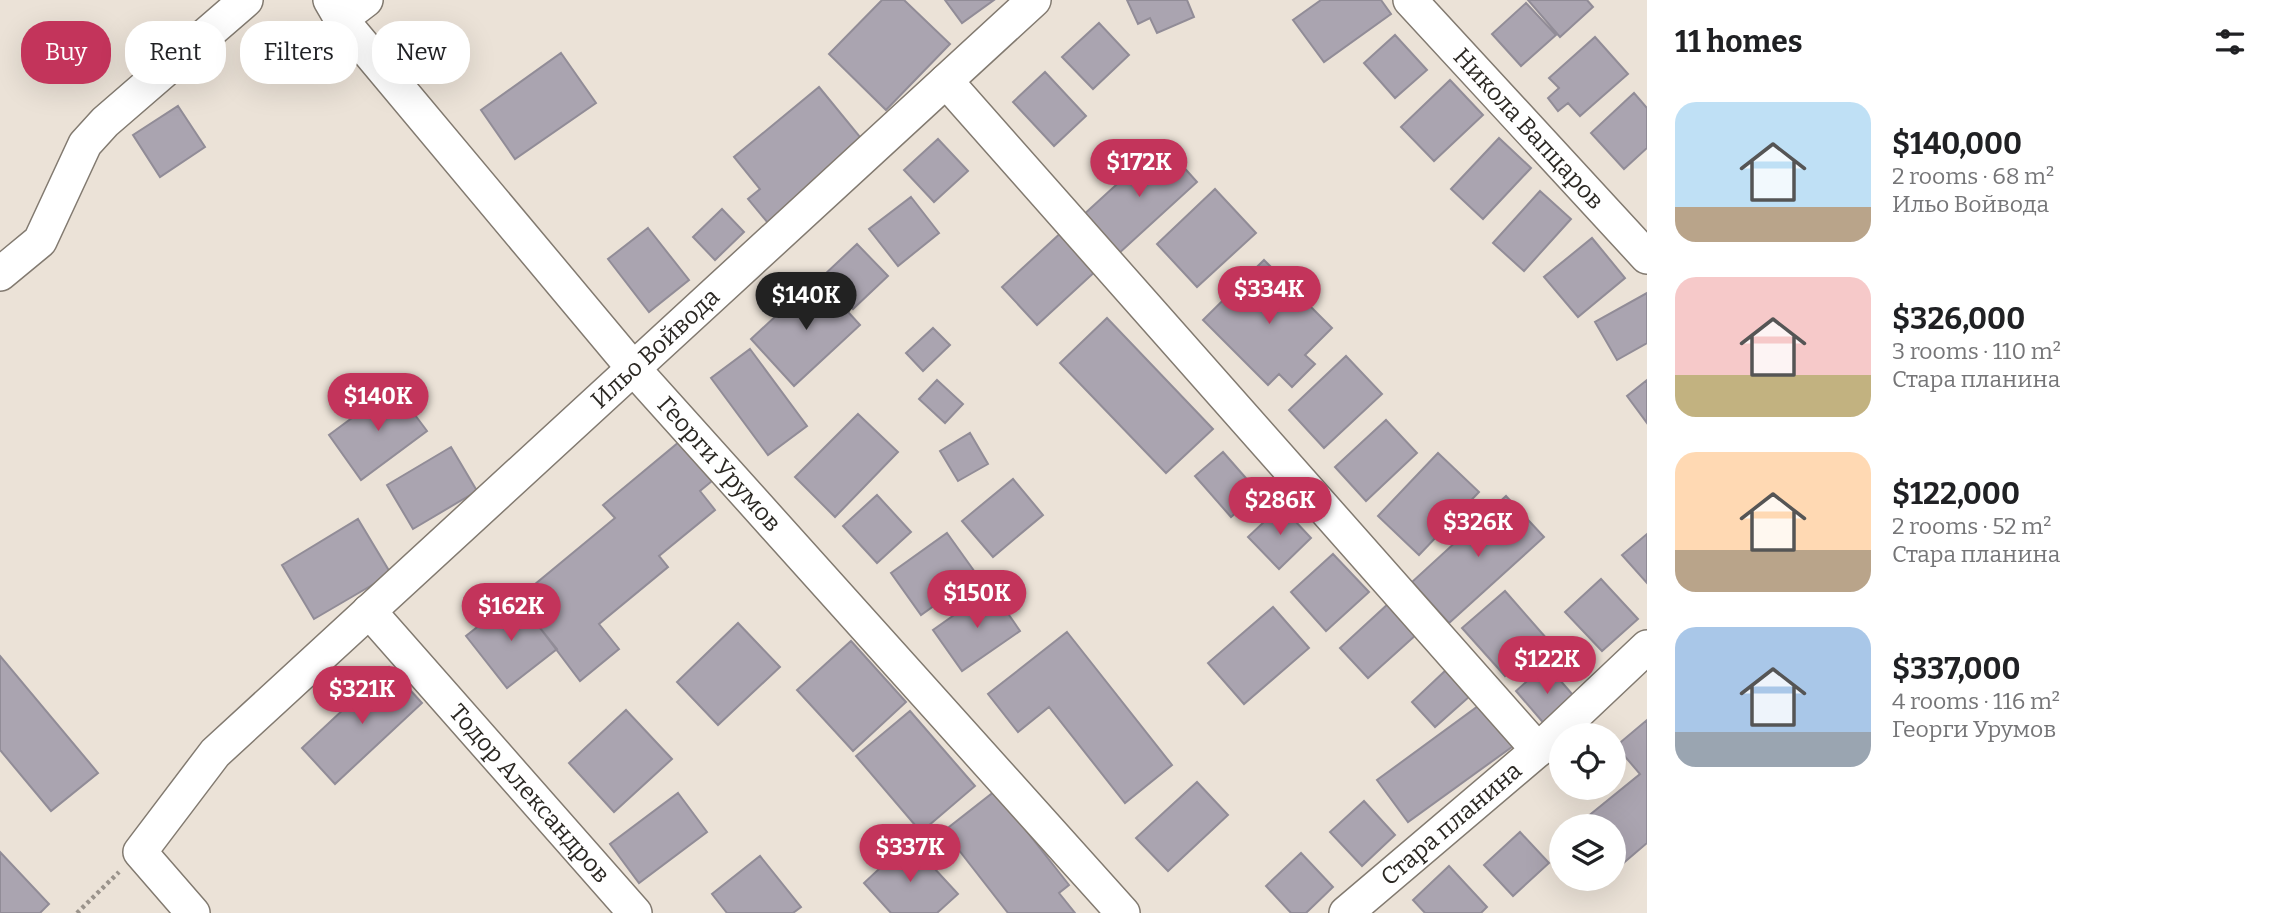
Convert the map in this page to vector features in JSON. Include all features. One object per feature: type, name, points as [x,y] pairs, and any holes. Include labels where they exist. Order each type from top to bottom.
[{"type":"street","points":[[0,274],[40,241],[85,144],[246,0]]},
{"type":"street","name":"Ильо Войвода","points":[[140,852],[215,754],[1034,0]]},
{"type":"street","name":"Никола Вапцаров","points":[[1410,0],[1647,257]]},
{"type":"street","name":"Георги Урумов","points":[[346,6],[634,368],[1123,913]]},
{"type":"street","points":[[946,81],[1538,750]]},
{"type":"street","name":"Тодор Александров","points":[[369,611],[635,913]]},
{"type":"street","name":"Стара планина","points":[[1346,913],[1538,750],[1647,647]]},
{"type":"street","points":[[140,852],[193,913]]},
{"type":"path","points":[[77,913],[140,852]]},
{"type":"building","points":[[882,0],[904,0],[950,44],[886,110],[829,54]]},
{"type":"building","points":[[945,0],[994,0],[962,23]]},
{"type":"building","points":[[1127,0],[1187,0],[1194,17],[1157,33],[1150,18],[1138,24]]},
{"type":"building","points":[[1321,0],[1381,0],[1391,14],[1324,62],[1293,20]]},
{"type":"building","points":[[1528,0],[1587,0],[1593,7],[1560,37]]},
{"type":"building","points":[[1526,3],[1556,35],[1521,66],[1492,34]]},
{"type":"building","points":[[1099,23],[1129,55],[1093,89],[1062,57]]},
{"type":"building","points":[[1395,35],[1427,70],[1395,98],[1364,63]]},
{"type":"building","points":[[1595,37],[1628,74],[1580,116],[1568,103],[1558,111],[1548,98],[1559,88],[1549,78]]},
{"type":"building","points":[[561,53],[596,103],[515,159],[481,110]]},
{"type":"building","points":[[1045,72],[1086,116],[1054,146],[1013,102]]},
{"type":"building","points":[[1450,80],[1483,115],[1434,161],[1401,127]]},
{"type":"building","points":[[819,87],[865,143],[768,223],[748,199],[760,189],[734,157]]},
{"type":"building","points":[[1634,93],[1647,108],[1647,148],[1624,169],[1591,133]]},
{"type":"building","points":[[178,106],[205,147],[160,177],[133,135]]},
{"type":"building","points":[[1499,138],[1531,168],[1483,219],[1451,189]]},
{"type":"building","points":[[938,139],[968,171],[934,202],[904,170]]},
{"type":"building","points":[[1162,143],[1197,182],[1117,255],[1081,217]]},
{"type":"building","points":[[1215,189],[1256,233],[1197,287],[1157,244]]},
{"type":"building","points":[[1540,191],[1571,219],[1524,271],[1493,243]]},
{"type":"building","points":[[911,197],[939,233],[898,266],[869,229]]},
{"type":"building","points":[[722,209],[744,232],[715,260],[693,237]]},
{"type":"building","points":[[648,228],[689,280],[649,312],[608,259]]},
{"type":"building","points":[[1064,230],[1099,268],[1037,325],[1002,287]]},
{"type":"building","points":[[1592,238],[1625,278],[1578,317],[1544,277]]},
{"type":"building","points":[[857,244],[888,276],[853,309],[823,276]]},
{"type":"building","points":[[1264,260],[1332,328],[1305,355],[1315,364],[1292,387],[1279,374],[1268,385],[1203,320]]},
{"type":"building","points":[[817,278],[860,325],[794,386],[751,339]]},
{"type":"building","points":[[1647,293],[1647,343],[1617,360],[1595,322]]},
{"type":"building","points":[[1107,318],[1213,429],[1166,473],[1060,363]]},
{"type":"building","points":[[933,328],[950,345],[923,371],[906,353]]},
{"type":"building","points":[[750,349],[807,426],[768,455],[711,378]]},
{"type":"building","points":[[1346,356],[1382,394],[1324,448],[1289,410]]},
{"type":"building","points":[[937,380],[963,404],[945,423],[919,399]]},
{"type":"building","points":[[1647,380],[1647,423],[1627,396]]},
{"type":"building","points":[[394,387],[427,431],[361,480],[329,435]]},
{"type":"building","points":[[858,414],[898,452],[835,517],[795,477]]},
{"type":"building","points":[[1386,420],[1417,453],[1366,501],[1335,467]]},
{"type":"building","points":[[970,433],[988,464],[958,481],[940,451]]},
{"type":"building","points":[[679,442],[712,481],[700,491],[715,510],[659,556],[668,567],[599,624],[619,649],[580,681],[537,624],[548,615],[528,590],[615,518],[603,505]]},
{"type":"building","points":[[451,447],[477,491],[413,529],[387,485]]},
{"type":"building","points":[[1223,452],[1259,493],[1231,517],[1195,476]]},
{"type":"building","points":[[1438,453],[1479,492],[1419,555],[1378,516]]},
{"type":"building","points":[[1013,479],[1043,515],[993,557],[962,521]]},
{"type":"building","points":[[877,495],[911,532],[877,563],[843,526]]},
{"type":"building","points":[[1506,496],[1544,537],[1449,623],[1412,582]]},
{"type":"building","points":[[1281,506],[1311,538],[1279,569],[1248,537]]},
{"type":"building","points":[[358,519],[391,574],[314,619],[282,565]]},
{"type":"building","points":[[947,533],[977,575],[921,615],[891,573]]},
{"type":"building","points":[[1647,534],[1647,583],[1622,555]]},
{"type":"building","points":[[1333,554],[1369,592],[1326,631],[1291,592]]},
{"type":"building","points":[[1601,579],[1638,619],[1602,651],[1565,612]]},
{"type":"building","points":[[991,589],[1020,631],[962,671],[933,630]]},
{"type":"building","points":[[1505,591],[1547,639],[1505,676],[1462,628]]},
{"type":"building","points":[[515,597],[557,649],[507,688],[466,636]]},
{"type":"building","points":[[1388,604],[1417,634],[1368,678],[1340,648]]},
{"type":"building","points":[[1273,607],[1309,648],[1244,704],[1208,663]]},
{"type":"building","points":[[738,623],[780,667],[718,725],[677,682]]},
{"type":"building","points":[[1067,632],[1172,765],[1125,803],[1049,707],[1018,732],[988,694]]},
{"type":"building","points":[[851,641],[906,702],[853,751],[797,690]]},
{"type":"building","points":[[0,656],[98,773],[51,811],[0,750]]},
{"type":"building","points":[[1546,664],[1578,701],[1547,727],[1516,691]]},
{"type":"building","points":[[389,667],[422,703],[335,784],[302,748]]},
{"type":"building","points":[[1446,670],[1470,696],[1435,727],[1412,702]]},
{"type":"building","points":[[1485,701],[1516,744],[1408,822],[1377,780]]},
{"type":"building","points":[[626,710],[672,759],[614,812],[569,763]]},
{"type":"building","points":[[910,711],[975,786],[921,832],[856,756]]},
{"type":"building","points":[[1647,720],[1647,843],[1626,861],[1626,814],[1591,814],[1608,800],[1626,800],[1626,785],[1640,774],[1626,758],[1626,738]]},
{"type":"building","points":[[1197,782],[1228,815],[1168,871],[1136,838]]},
{"type":"building","points":[[995,791],[1069,885],[1059,893],[1075,913],[1008,913],[944,831]]},
{"type":"building","points":[[678,793],[707,832],[639,883],[610,844]]},
{"type":"building","points":[[1364,801],[1395,835],[1362,866],[1330,832]]},
{"type":"building","points":[[1520,832],[1549,863],[1513,896],[1484,865]]},
{"type":"building","points":[[909,841],[958,894],[937,913],[891,913],[864,883]]},
{"type":"building","points":[[0,852],[49,904],[40,913],[0,913]]},
{"type":"building","points":[[1301,853],[1333,887],[1306,913],[1291,913],[1266,886]]},
{"type":"building","points":[[760,856],[801,907],[793,913],[727,913],[712,894]]},
{"type":"building","points":[[1449,866],[1487,907],[1481,913],[1425,913],[1413,900]]}]
